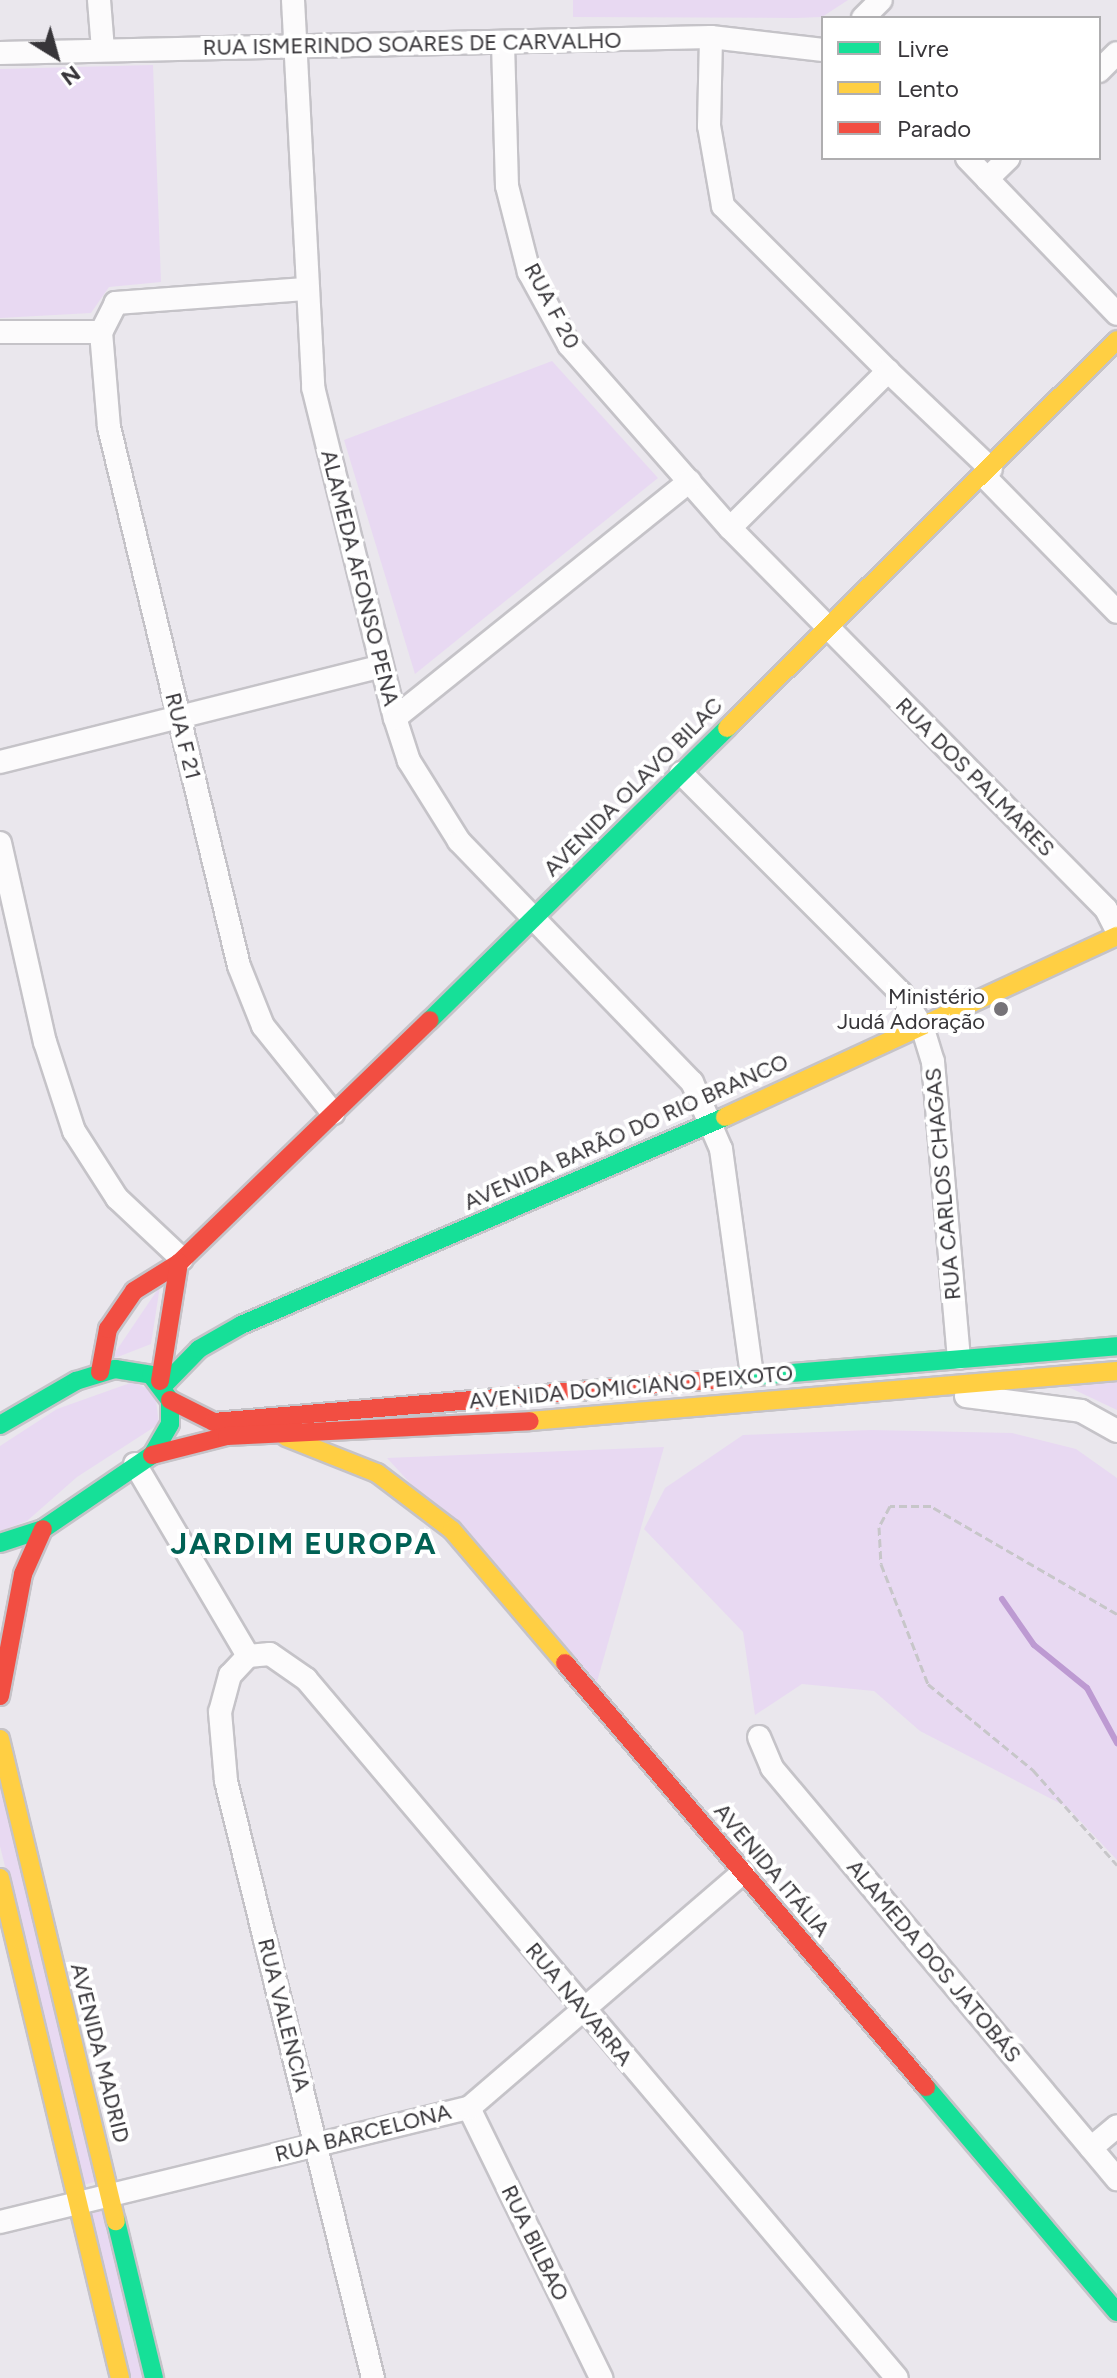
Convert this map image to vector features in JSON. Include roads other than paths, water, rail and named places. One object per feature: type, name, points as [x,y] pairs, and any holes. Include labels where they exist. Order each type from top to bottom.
[{"type":"street","points":[[99,0],[103,50]]},
{"type":"street","name":"ALAMEDA AFONSO PENA","points":[[293,0],[305,289],[313,387],[378,667],[409,761],[459,841],[530,923],[692,1082],[712,1123],[752,1375]]},
{"type":"street","points":[[865,16],[881,0]]},
{"type":"street","points":[[711,37],[709,126],[723,206],[987,472],[1117,612]]},
{"type":"street","name":"RUA ISMERINDO SOARES DE CARVALHO","points":[[0,53],[711,37],[821,50]]},
{"type":"street","name":"RUA F 20","points":[[503,43],[507,186],[529,272],[569,345],[730,528],[826,628]]},
{"type":"street","points":[[1101,69],[1117,53]]},
{"type":"street","points":[[969,160],[1117,314]]},
{"type":"street","points":[[987,179],[1007,160]]},
{"type":"street","points":[[0,332],[101,332],[116,303],[305,289]]},
{"type":"street","name":"RUA F 21","points":[[101,332],[109,427],[239,966],[263,1026],[333,1113]]},
{"type":"street","name":"AVENIDA OLAVO BILAC","points":[[100,1372],[119,1308],[155,1273],[180,1261],[530,923],[1117,340]]},
{"type":"street","points":[[730,528],[888,371]]},
{"type":"street","points":[[395,718],[690,481]]},
{"type":"street","name":"RUA DOS PALMARES","points":[[826,628],[1106,909],[1117,934]]},
{"type":"street","points":[[0,762],[378,667]]},
{"type":"street","name":"RUA CARLOS CHAGAS","points":[[681,773],[901,993],[922,1026],[933,1062],[959,1358]]},
{"type":"street","points":[[0,843],[45,1042],[74,1131],[117,1198],[180,1261],[165,1389],[170,1424],[144,1460],[43,1529],[0,1543]]},
{"type":"street","name":"AVENIDA BARÃO DO RIO BRANCO","points":[[165,1389],[199,1349],[241,1325],[712,1123],[1117,934]]},
{"type":"street","name":"AVENIDA DOMICIANO PEIXOTO","points":[[100,1372],[128,1369],[214,1422],[1117,1346]]},
{"type":"street","name":"AVENIDA DOMICIANO PEIXOTO","points":[[144,1460],[227,1436],[373,1434],[1117,1371]]},
{"type":"street","points":[[0,1425],[100,1372]]},
{"type":"street","points":[[834,1393],[863,1402],[983,1395],[1042,1402],[1081,1411],[1117,1431]]},
{"type":"street","points":[[373,1434],[369,1454],[377,1473]]},
{"type":"street","name":"AVENIDA ITÁLIA","points":[[286,1437],[377,1473],[452,1530],[1117,2312]]},
{"type":"street","points":[[144,1460],[248,1656]]},
{"type":"street","points":[[0,1696],[23,1574],[43,1529]]},
{"type":"street","name":"RUA NAVARRA","points":[[248,1656],[270,1654],[306,1679],[897,2378]]},
{"type":"street","name":"RUA VALENCIA","points":[[248,1656],[230,1675],[220,1712],[226,1781],[373,2378]]},
{"type":"street","name":"ALAMEDA DOS JATOBÁS","points":[[759,1737],[772,1768],[1117,2179]]},
{"type":"street","name":"AVENIDA MADRID","points":[[0,1739],[154,2378]]},
{"type":"street","name":"RUA BARCELONA","points":[[0,2222],[469,2108],[586,2011],[743,1872]]},
{"type":"street","points":[[0,1878],[120,2378]]},
{"type":"street","name":"RUA BILBAO","points":[[469,2108],[601,2378]]},
{"type":"street","points":[[1091,2148],[1117,2126]]},
{"type":"waterway","points":[[1002,1599],[1034,1645],[1087,1688],[1117,1743]]},
{"type":"place","name":"Ministério Judá Adoração","points":[[1001,1009]]},
{"type":"district","name":"JARDIM EUROPA","points":[[304,1544]]}]
